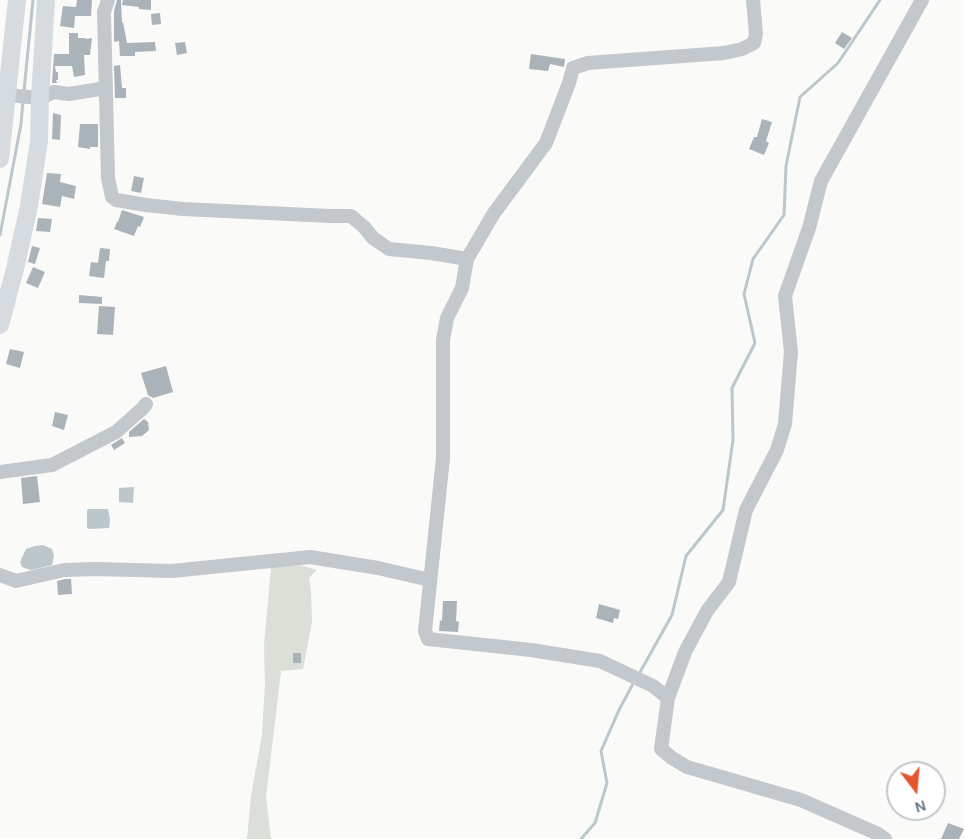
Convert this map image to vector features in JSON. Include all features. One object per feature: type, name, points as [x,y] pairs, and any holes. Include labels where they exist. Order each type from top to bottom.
[{"type":"main road","points":[[0,159],[17,0]]},
{"type":"main road","points":[[0,325],[29,206],[39,141],[46,0]]},
{"type":"street","points":[[108,0],[104,12],[108,178],[112,197],[116,200],[183,209],[351,216],[389,249],[467,259]]},
{"type":"street","points":[[668,698],[653,686],[600,661],[531,650],[428,639],[425,631],[443,458],[443,340],[447,318],[462,288],[467,259],[494,213],[546,143],[573,68],[588,63],[724,53],[742,49],[754,43],[756,34],[753,0]]},
{"type":"street","points":[[885,839],[801,800],[687,767],[661,749],[668,698],[685,652],[707,610],[729,582],[746,510],[777,450],[785,424],[791,352],[785,296],[821,181],[922,0]]},
{"type":"street","points":[[7,95],[40,98],[54,92],[69,93],[106,88]]},
{"type":"street","points":[[0,472],[52,465],[116,432],[146,404]]},
{"type":"street","points":[[0,575],[16,580],[64,570],[172,571],[310,557],[378,568],[430,580]]},
{"type":"shaded area","points":[[134,487],[133,503],[119,502],[119,488]]},
{"type":"shaded area","points":[[88,509],[108,509],[109,528],[87,528]]},
{"type":"shaded area","points":[[43,545],[52,549],[54,555],[52,565],[31,570],[22,567],[20,562],[26,549]]},
{"type":"shaded area","points":[[300,565],[317,570],[309,578],[312,622],[303,669],[281,671],[266,797],[271,839],[247,839],[251,796],[262,735],[265,685],[264,645],[271,567]]},
{"type":"building","points":[[77,0],[92,0],[91,16],[75,16],[74,28],[60,26],[63,6],[76,7]]},
{"type":"building","points":[[117,0],[121,0],[122,23],[127,43],[155,42],[156,51],[135,52],[135,56],[120,56],[119,41],[114,42],[114,11]]},
{"type":"building","points":[[123,0],[151,0],[151,10],[122,5]]},
{"type":"building","points":[[160,13],[161,24],[152,25],[151,14]]},
{"type":"building","points":[[842,32],[852,38],[844,49],[835,43]]},
{"type":"building","points":[[69,33],[78,33],[78,38],[92,38],[90,55],[84,55],[85,75],[74,77],[72,66],[55,66],[58,80],[56,80],[57,83],[52,83],[54,54],[69,54]]},
{"type":"building","points":[[185,42],[187,53],[177,55],[175,43]]},
{"type":"building","points":[[531,54],[565,59],[564,67],[550,64],[548,71],[529,69]]},
{"type":"building","points":[[120,65],[122,88],[126,88],[126,98],[115,98],[114,66]]},
{"type":"building","points":[[53,113],[61,115],[60,140],[52,139]]},
{"type":"building","points":[[762,119],[772,122],[766,141],[769,143],[764,155],[749,149],[754,137],[757,137]]},
{"type":"building","points":[[80,124],[98,124],[98,147],[90,147],[90,149],[78,147]]},
{"type":"building","points":[[47,173],[61,174],[60,182],[76,186],[74,199],[62,196],[60,207],[42,204]]},
{"type":"building","points":[[134,176],[144,178],[141,193],[131,191]]},
{"type":"building","points":[[122,210],[144,217],[134,236],[114,229]]},
{"type":"building","points":[[38,218],[52,219],[50,232],[36,231]]},
{"type":"building","points":[[32,246],[40,248],[35,264],[28,262]]},
{"type":"building","points":[[100,248],[110,249],[104,278],[89,276],[91,262],[98,263]]},
{"type":"building","points":[[33,267],[45,272],[38,288],[26,283]]},
{"type":"building","points":[[79,295],[102,297],[102,304],[79,303]]},
{"type":"building","points":[[99,306],[115,307],[113,335],[97,334]]},
{"type":"building","points":[[10,349],[24,352],[20,368],[6,364]]},
{"type":"building","points":[[166,366],[173,392],[153,398],[148,395],[141,373]]},
{"type":"building","points":[[55,412],[68,415],[64,430],[52,426]]},
{"type":"building","points":[[144,419],[148,422],[149,430],[142,436],[129,437],[129,432]]},
{"type":"building","points":[[122,438],[125,443],[114,450],[111,445]]},
{"type":"building","points":[[37,476],[40,502],[23,504],[21,478]]},
{"type":"building","points":[[71,579],[72,594],[58,595],[57,581]]},
{"type":"building","points":[[443,601],[457,601],[458,632],[439,631]]},
{"type":"building","points":[[599,604],[620,610],[618,619],[614,618],[613,623],[596,618]]},
{"type":"building","points":[[293,653],[301,653],[301,663],[293,663]]},
{"type":"building","points":[[948,823],[964,829],[959,839],[941,839]]},
{"type":"waterway","points":[[24,91],[33,0]]},
{"type":"waterway","points":[[639,674],[672,615],[686,556],[723,510],[733,440],[732,388],[755,343],[744,294],[753,259],[784,215],[786,166],[800,97],[838,63],[880,0]]},
{"type":"waterway","points":[[0,235],[21,124],[23,101]]},
{"type":"waterway","points":[[581,839],[595,823],[607,783],[601,751],[634,682]]}]
